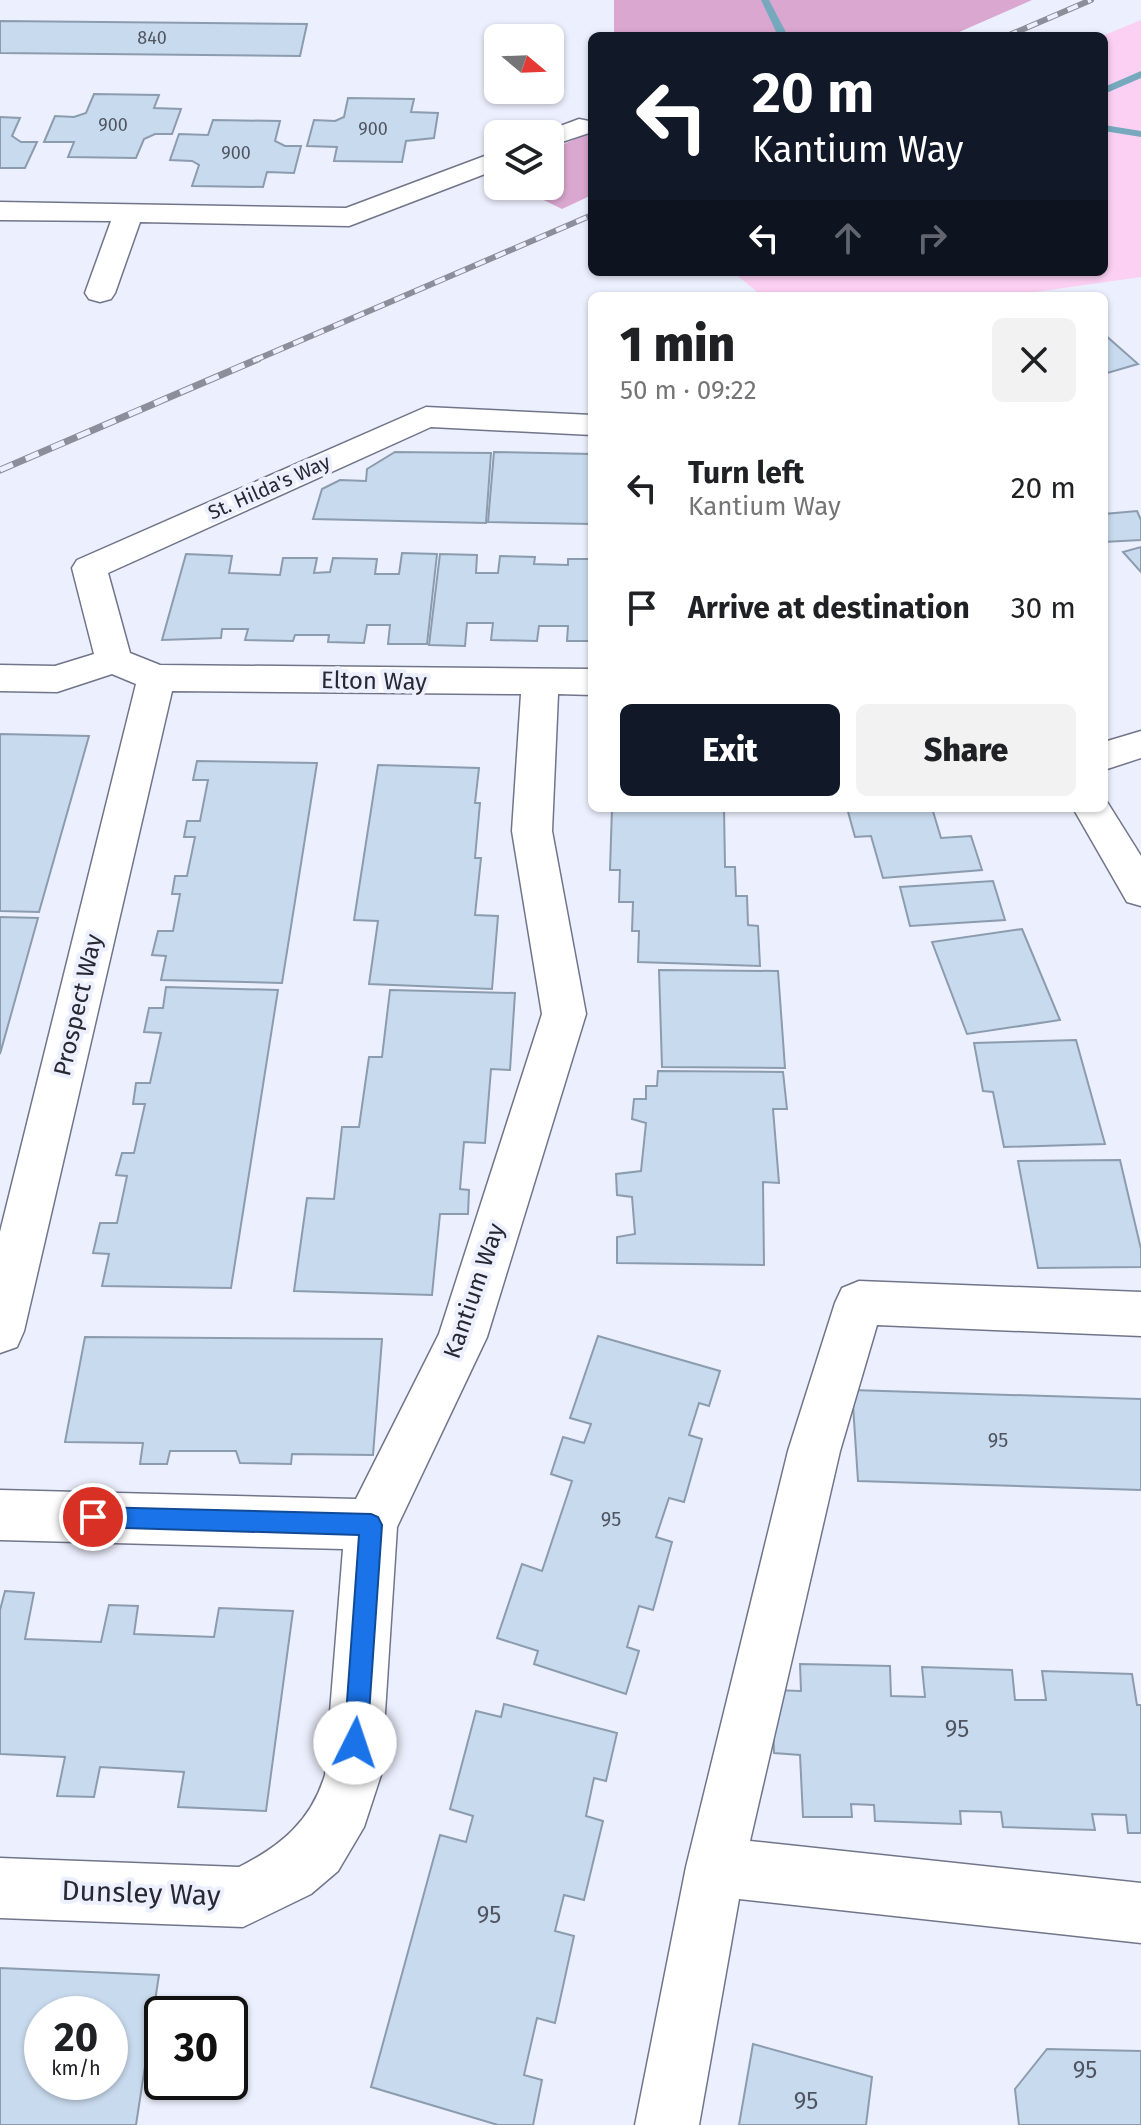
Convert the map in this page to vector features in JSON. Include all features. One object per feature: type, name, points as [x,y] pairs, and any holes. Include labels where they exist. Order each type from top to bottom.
[{"type":"street","points":[[564,133],[579,127]]},
{"type":"street","points":[[0,211],[349,217],[484,164]]},
{"type":"street","points":[[100,293],[129,212]]},
{"type":"street","name":"St. Hilda's Way","points":[[114,660],[89,568],[426,417],[588,425]]},
{"type":"street","points":[[0,678],[57,679],[114,660],[156,678]]},
{"type":"street","name":"Elton Way","points":[[156,678],[588,682]]},
{"type":"street","name":"Prospect Way","points":[[0,1331],[156,678]]},
{"type":"street","name":"Kantium Way","points":[[371,1525],[462,1337],[564,1014],[532,831],[540,682]]},
{"type":"street","points":[[1108,755],[1141,744]]},
{"type":"street","points":[[1095,812],[1141,891]]},
{"type":"street","points":[[667,2125],[715,1867],[814,1451],[859,1303],[1141,1314]]},
{"type":"street","points":[[0,1515],[371,1525]]},
{"type":"street","name":"Dunsley Way","points":[[0,1888],[243,1897],[290,1873],[317,1850],[344,1807],[353,1775],[371,1525]]},
{"type":"street","points":[[715,1867],[1141,1913]]},
{"type":"shaded area","points":[[614,0],[1032,0],[959,32],[614,32]]},
{"type":"shaded area","points":[[1141,20],[1141,277],[1035,292],[757,292],[738,276],[1108,276],[1108,34]]},
{"type":"shaded area","points":[[588,134],[588,197],[562,209],[544,200],[564,200],[564,144]]},
{"type":"building","points":[[0,21],[307,24],[300,56],[0,53]]},
{"type":"building","points":[[94,94],[159,95],[154,108],[181,109],[172,134],[155,134],[144,139],[136,158],[68,157],[74,142],[44,142],[55,116],[74,117],[86,113]]},
{"type":"building","points":[[348,98],[414,99],[411,112],[438,113],[434,138],[406,141],[402,162],[334,161],[337,147],[307,146],[314,120],[335,121],[344,117]]},
{"type":"building","points":[[0,117],[20,118],[12,136],[21,142],[37,142],[25,168],[0,168]]},
{"type":"building","points":[[213,120],[280,121],[275,141],[285,146],[301,146],[294,173],[267,172],[263,187],[192,186],[199,165],[192,161],[170,160],[179,134],[208,135]]},
{"type":"building","points":[[1108,338],[1138,364],[1108,373]]},
{"type":"building","points":[[395,452],[491,453],[486,523],[313,519],[322,489],[340,480],[366,481],[367,469]]},
{"type":"building","points":[[494,452],[588,454],[588,524],[488,522]]},
{"type":"building","points":[[1137,511],[1141,520],[1141,540],[1108,542],[1108,514]]},
{"type":"building","points":[[1141,547],[1141,572],[1123,552]]},
{"type":"building","points":[[402,553],[437,554],[427,644],[388,644],[390,625],[367,625],[364,643],[328,642],[329,635],[295,635],[293,641],[245,640],[248,629],[222,629],[221,638],[162,640],[186,554],[232,556],[229,573],[280,575],[283,558],[317,558],[314,573],[330,572],[333,558],[377,559],[375,574],[399,574]]},
{"type":"building","points":[[440,554],[477,555],[476,573],[498,573],[500,556],[535,557],[534,564],[568,565],[568,559],[588,559],[588,641],[567,641],[568,626],[539,626],[537,641],[491,640],[493,623],[467,623],[465,646],[429,645]]},
{"type":"building","points":[[0,734],[89,736],[39,912],[0,911]]},
{"type":"building","points":[[197,761],[317,763],[282,983],[161,980],[166,956],[152,955],[158,931],[173,931],[180,894],[172,894],[175,876],[187,876],[195,837],[184,837],[187,821],[200,821],[208,780],[193,780]]},
{"type":"building","points":[[378,765],[479,768],[475,803],[480,803],[475,858],[481,858],[475,915],[498,916],[492,989],[369,984],[378,921],[354,920]]},
{"type":"building","points":[[612,812],[724,812],[725,867],[735,867],[736,896],[747,896],[748,925],[758,926],[760,966],[638,962],[639,931],[632,931],[633,902],[619,902],[620,870],[610,870]]},
{"type":"building","points":[[848,812],[933,812],[941,838],[971,836],[982,870],[883,878],[871,836],[855,837]]},
{"type":"building","points":[[993,881],[1005,920],[910,926],[900,887]]},
{"type":"building","points":[[0,917],[38,918],[0,1054]]},
{"type":"building","points":[[1022,929],[1060,1020],[967,1034],[932,942]]},
{"type":"building","points":[[659,970],[778,971],[785,1068],[662,1067]]},
{"type":"building","points":[[166,987],[278,990],[231,1288],[102,1286],[109,1254],[93,1253],[100,1223],[117,1223],[127,1176],[116,1175],[122,1153],[134,1153],[145,1104],[133,1104],[136,1083],[150,1083],[161,1033],[144,1032],[149,1008],[163,1008]]},
{"type":"building","points":[[390,990],[515,993],[510,1070],[491,1069],[485,1143],[464,1142],[460,1189],[469,1190],[468,1214],[440,1214],[432,1295],[294,1291],[307,1198],[334,1199],[342,1127],[359,1127],[369,1057],[382,1057]]},
{"type":"building","points":[[1076,1040],[1105,1144],[1004,1147],[993,1092],[983,1091],[974,1043]]},
{"type":"building","points":[[658,1071],[783,1072],[787,1109],[773,1109],[779,1183],[763,1182],[764,1265],[617,1263],[617,1237],[635,1234],[632,1197],[617,1195],[616,1174],[641,1171],[646,1123],[632,1119],[634,1099],[646,1099],[646,1086],[657,1086]]},
{"type":"building","points":[[1120,1160],[1141,1249],[1141,1267],[1038,1268],[1018,1161]]},
{"type":"building","points":[[598,1336],[720,1371],[709,1406],[699,1403],[689,1435],[702,1439],[684,1502],[669,1498],[656,1537],[672,1542],[653,1610],[639,1606],[627,1647],[639,1651],[626,1694],[534,1664],[538,1651],[497,1638],[522,1564],[542,1571],[572,1481],[551,1474],[563,1437],[584,1443],[591,1424],[570,1418]]},
{"type":"building","points":[[85,1337],[382,1339],[373,1455],[292,1454],[291,1464],[240,1463],[236,1451],[170,1451],[167,1464],[140,1464],[143,1443],[65,1442]]},
{"type":"building","points":[[852,1390],[1141,1399],[1141,1490],[858,1481]]},
{"type":"building","points":[[5,1591],[34,1593],[25,1639],[101,1642],[109,1605],[138,1606],[134,1634],[214,1637],[219,1608],[293,1611],[266,1811],[178,1807],[184,1772],[100,1767],[94,1797],[57,1796],[65,1757],[0,1754],[0,1610]]},
{"type":"building","points":[[800,1664],[890,1666],[891,1696],[925,1697],[922,1667],[1012,1670],[1015,1700],[1046,1700],[1042,1671],[1132,1674],[1137,1705],[1141,1705],[1141,1833],[1128,1833],[1126,1815],[1092,1814],[1095,1830],[1003,1827],[1001,1812],[960,1811],[961,1824],[875,1821],[874,1805],[851,1804],[852,1817],[803,1817],[800,1755],[774,1753],[772,1690],[801,1691]]},
{"type":"building","points":[[504,1704],[617,1733],[606,1781],[594,1778],[586,1816],[603,1821],[584,1900],[564,1895],[555,1931],[574,1936],[555,2023],[537,2018],[524,2075],[542,2080],[533,2125],[498,2125],[371,2087],[440,1835],[466,1842],[473,1816],[450,1809],[476,1711],[501,1717]]},
{"type":"building","points":[[0,1968],[159,1975],[156,1996],[144,1996],[144,2073],[136,2125],[0,2125]]},
{"type":"building","points":[[753,2044],[872,2077],[866,2125],[739,2125]]},
{"type":"building","points":[[1047,2049],[1141,2051],[1141,2125],[1019,2125],[1015,2089]]},
{"type":"waterway","points":[[765,0],[781,32]]},
{"type":"waterway","points":[[1108,89],[1141,74]]},
{"type":"waterway","points":[[1108,129],[1141,134]]},
{"type":"railway","points":[[1016,32],[1091,0]]},
{"type":"railway","points":[[253,361],[588,217]]},
{"type":"railway","points":[[0,470],[258,359]]},
{"type":"route","points":[[93,1517],[371,1525],[355,1743]]}]
